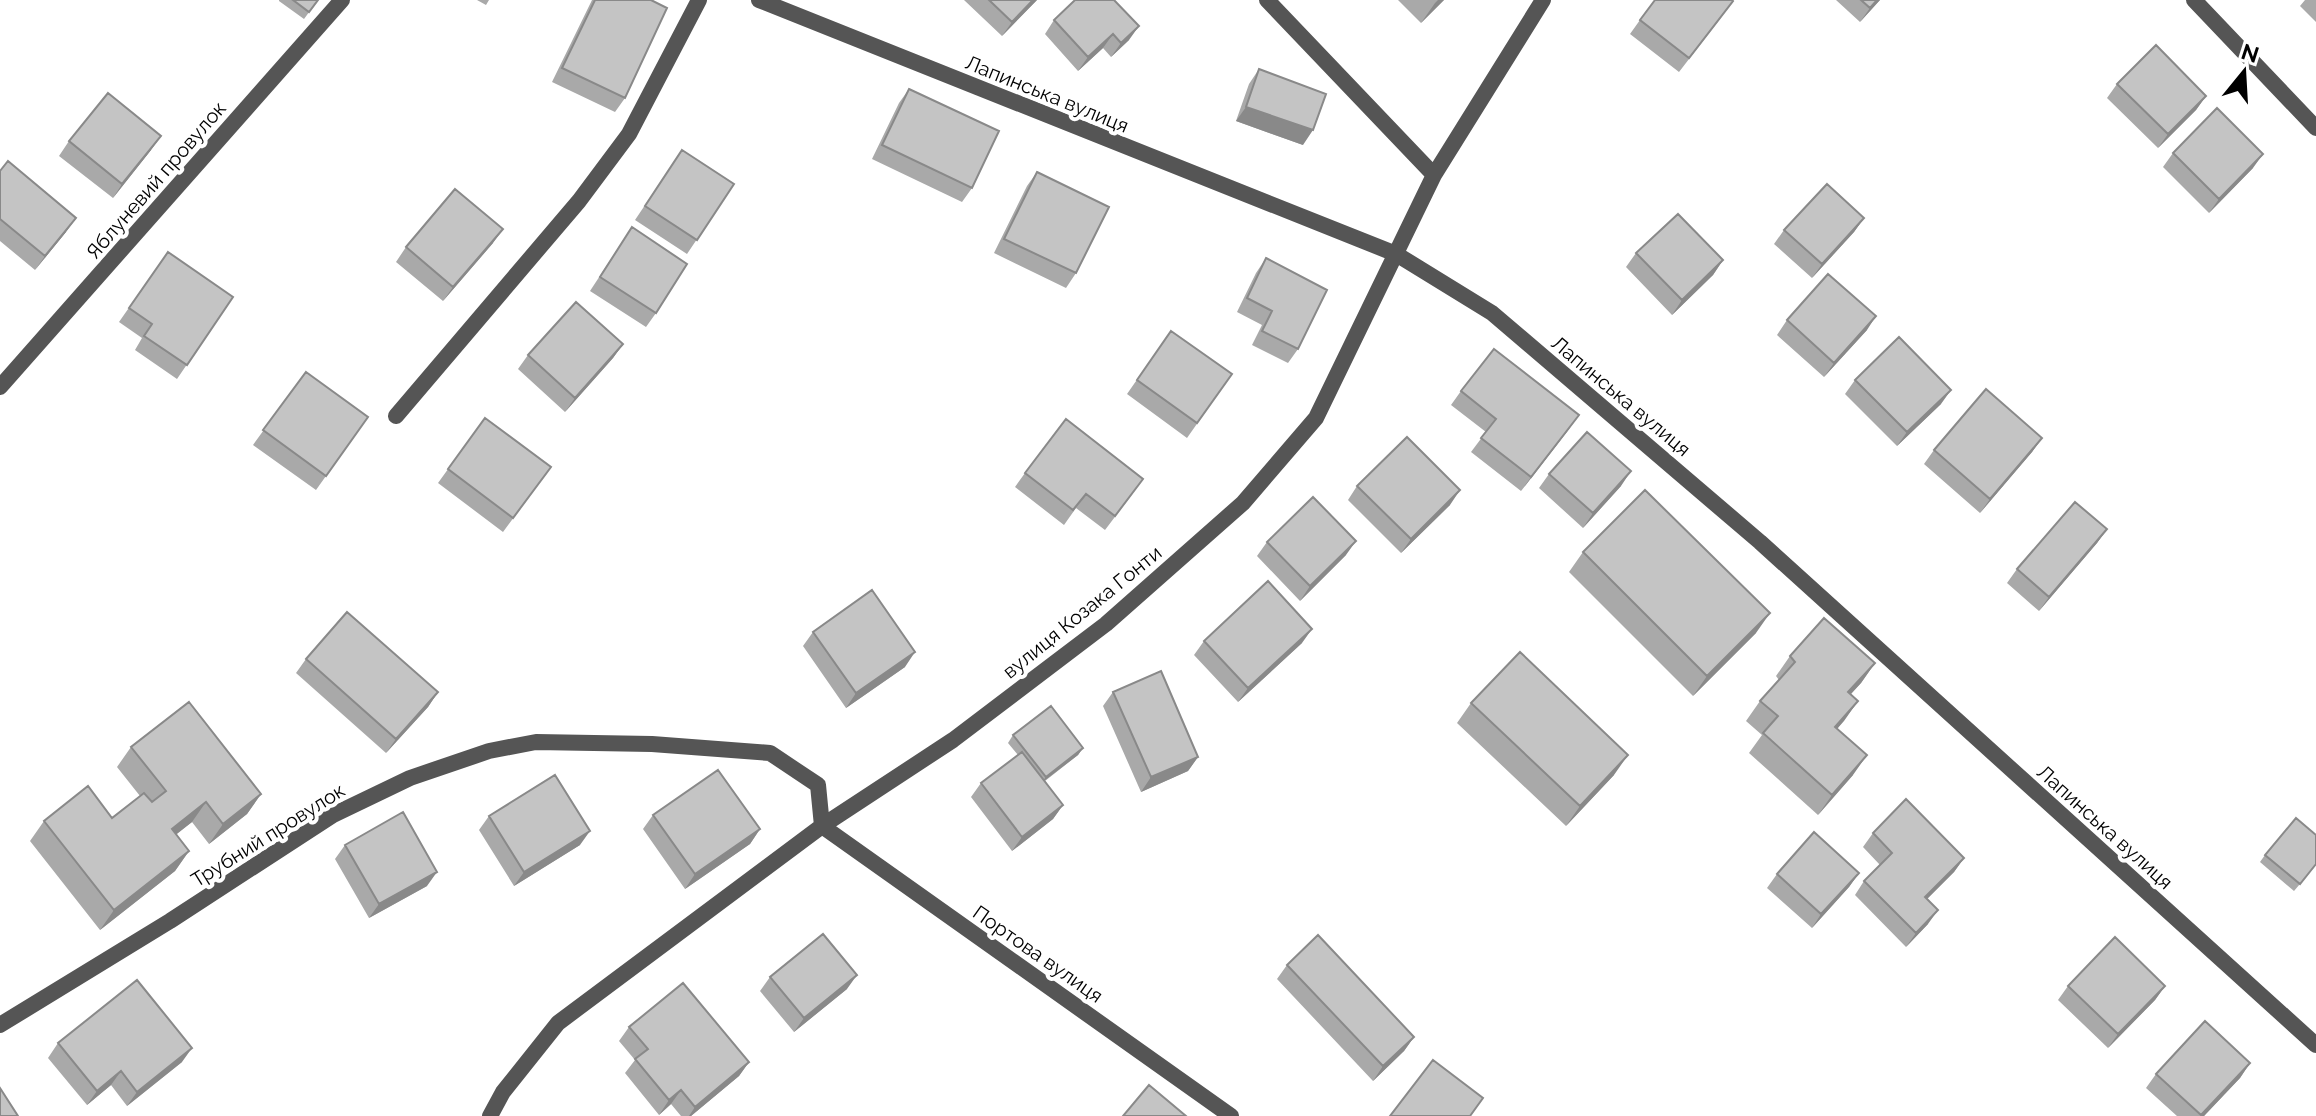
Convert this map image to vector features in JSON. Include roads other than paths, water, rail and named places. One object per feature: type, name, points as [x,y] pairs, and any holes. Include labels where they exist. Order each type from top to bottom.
[{"type":"street","name":"Яблуневий провулок","points":[[0,387],[342,0]]},
{"type":"street","points":[[396,416],[579,201],[629,134],[699,0]]},
{"type":"street","name":"Лапинська вулиця","points":[[759,0],[1396,254],[1492,313],[1749,532],[2316,1045]]},
{"type":"street","points":[[1267,0],[1434,175]]},
{"type":"street","name":"вулиця Козака Гонти","points":[[490,1116],[503,1092],[558,1023],[822,826],[953,740],[1106,624],[1243,503],[1316,418],[1434,175],[1543,0]]},
{"type":"street","points":[[2194,0],[2316,128]]},
{"type":"street","name":"Трубний провулок","points":[[0,1025],[170,921],[333,815],[410,778],[489,751],[536,742],[652,744],[770,753],[818,785],[822,826]]},
{"type":"street","name":"Портова вулиця","points":[[822,826],[1231,1116]]}]
